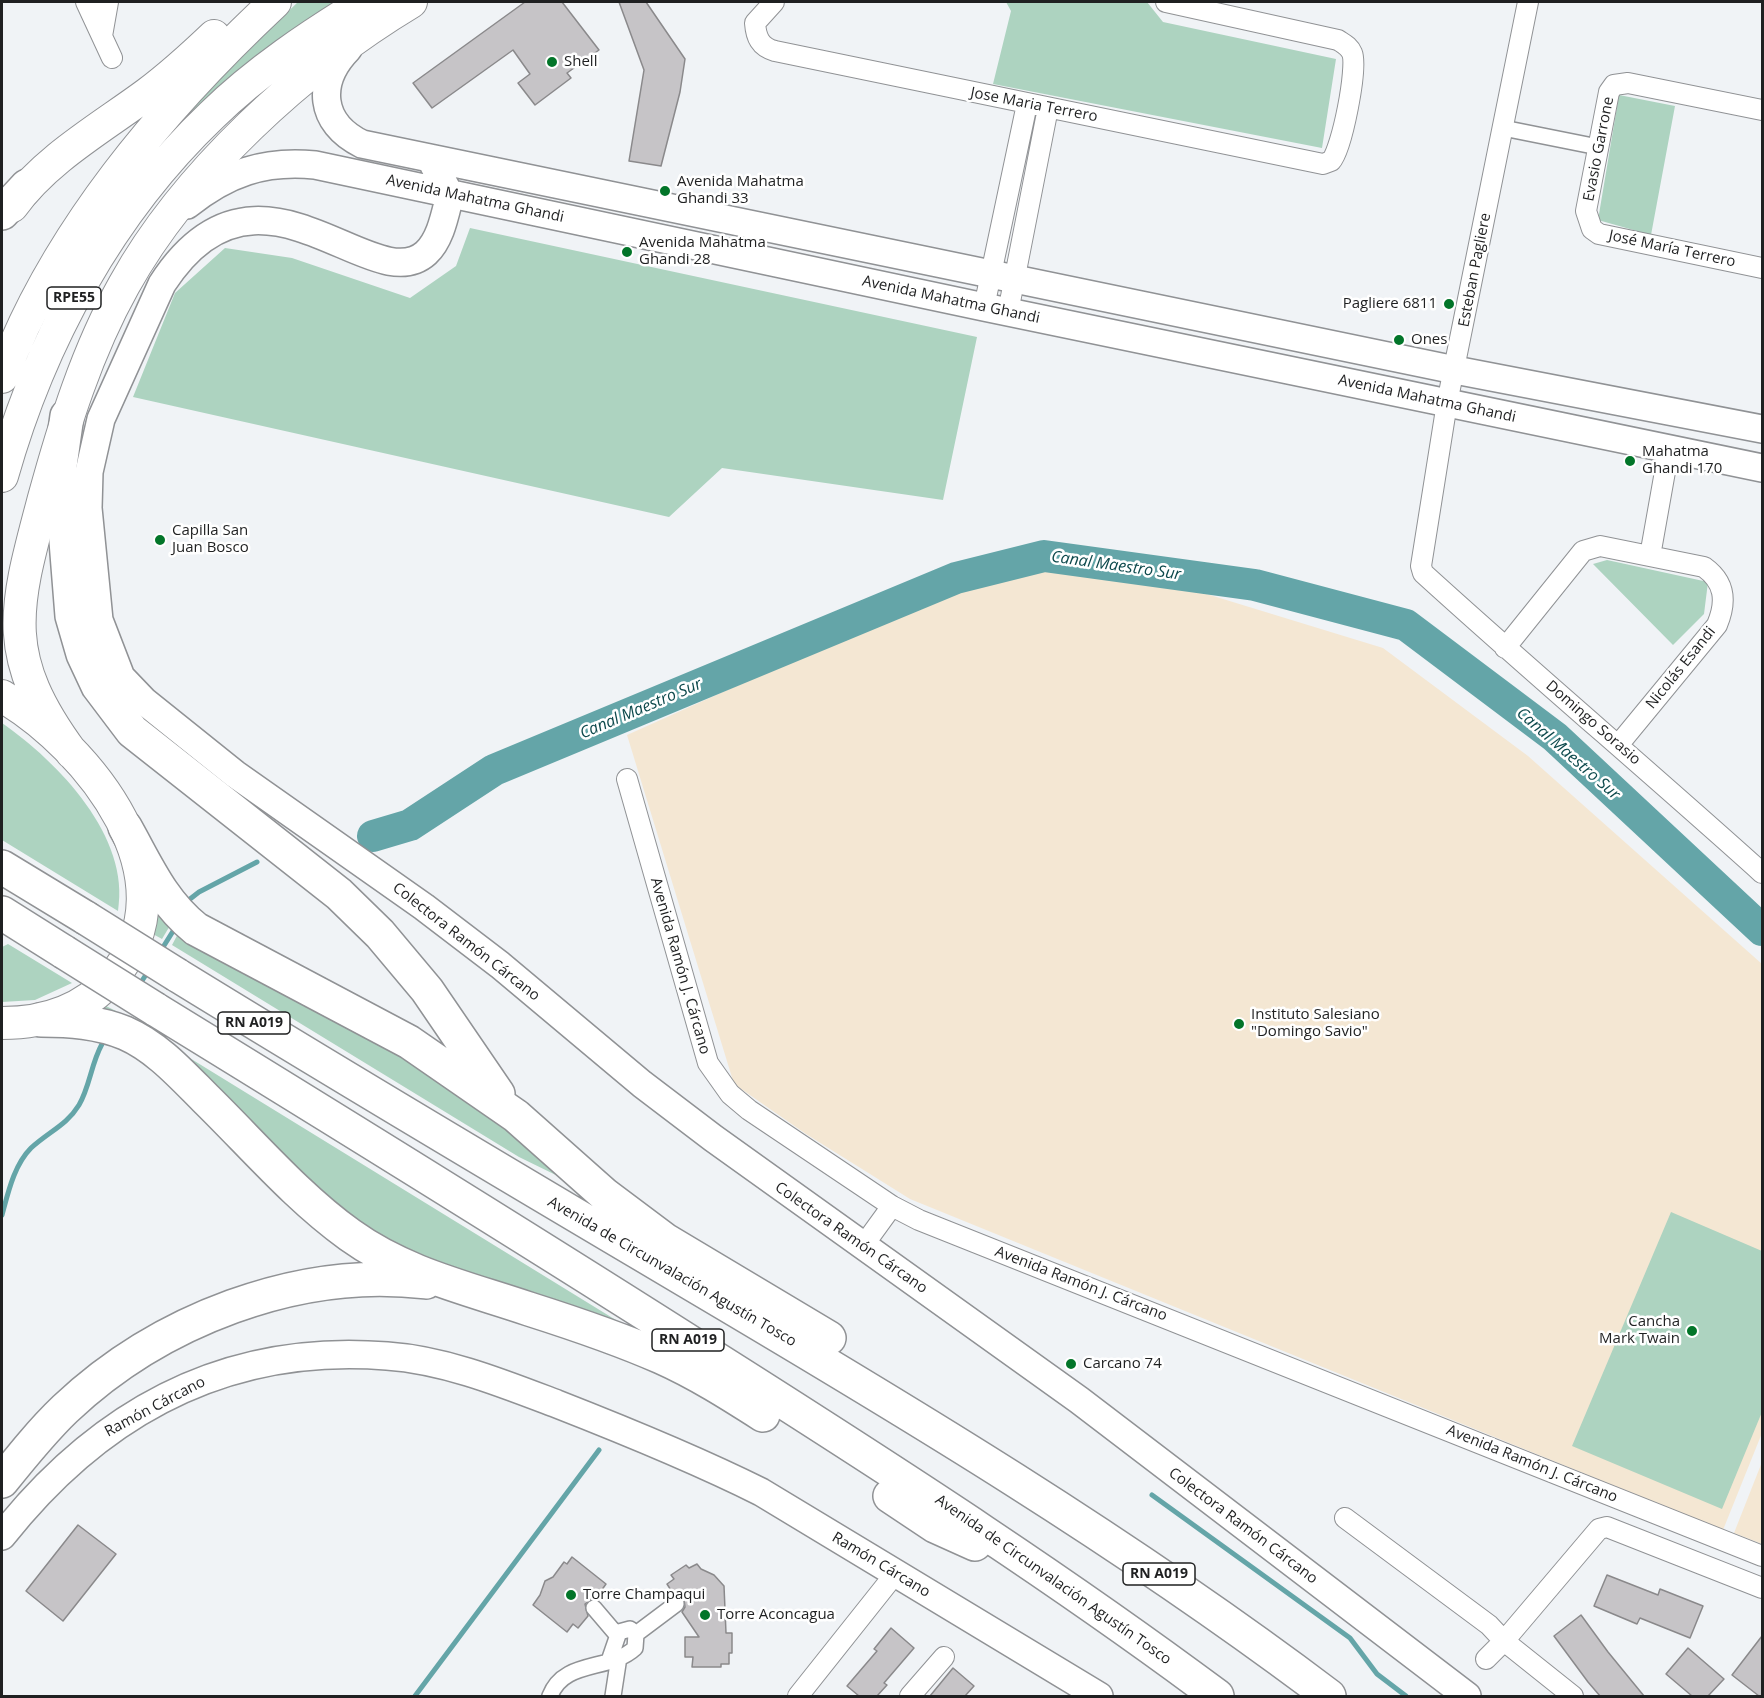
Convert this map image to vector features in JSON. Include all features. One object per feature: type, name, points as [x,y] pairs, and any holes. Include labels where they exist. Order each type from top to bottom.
[{"type":"highway","points":[[2,213],[27,186]]},
{"type":"highway","points":[[67,416],[60,466],[72,616],[83,654],[98,686],[120,718],[142,741],[339,894],[380,934],[427,990],[474,1063],[516,1116]]},
{"type":"highway","points":[[124,827],[154,883],[173,909],[195,929],[409,1042],[516,1116],[635,1219],[665,1240],[860,1358],[985,1458]]},
{"type":"highway","name":"Avenida de Circunvalación Agustín Tosco","points":[[2,867],[402,1113],[985,1458],[1149,1567],[1329,1696]]},
{"type":"highway","name":"Avenida de Circunvalación Agustín Tosco","points":[[2,913],[628,1302],[970,1521],[1062,1583],[1217,1696]]},
{"type":"highway","points":[[41,1020],[68,1020],[95,1024],[124,1033],[145,1044],[183,1076],[341,1228],[385,1257],[460,1288],[529,1309],[662,1357],[736,1398],[935,1526],[1062,1583]]},
{"type":"highway","points":[[2,1481],[49,1425],[104,1377],[147,1347],[219,1313],[268,1296],[312,1286],[356,1280],[420,1282],[460,1288]]},
{"type":"main road","points":[[2,226],[27,186],[106,122],[177,71],[253,2]]},
{"type":"main road","name":"RPE55","points":[[2,377],[40,293],[78,230],[116,176],[234,42],[275,2]]},
{"type":"main road","points":[[2,1023],[41,1020],[75,1007],[105,987],[126,959],[141,920],[143,884],[135,849],[101,788],[41,713],[19,658],[15,616],[24,569],[67,416],[111,308],[125,283],[201,175],[321,64],[366,15],[411,2]]},
{"type":"main road","name":"RPE55","points":[[2,476],[22,411],[47,351],[81,285],[141,194],[211,115],[242,88],[310,38],[366,15]]},
{"type":"main road","name":"Avenida Mahatma Ghandi","points":[[366,15],[333,68],[326,88],[331,115],[343,132],[362,144],[1455,370],[1762,429]]},
{"type":"main road","points":[[430,158],[450,195]]},
{"type":"main road","name":"Avenida Mahatma Ghandi","points":[[159,233],[183,208],[205,190],[247,171],[278,163],[315,165],[1762,468]]},
{"type":"main road","name":"Colectora Ramón Cárcano","points":[[450,195],[434,244],[425,254],[410,261],[391,263],[379,260],[289,224],[253,220],[233,225],[200,240],[173,266],[137,335],[101,419],[93,445],[89,472],[90,539],[99,620],[122,677],[168,721],[235,774],[433,914],[500,965],[642,1084],[771,1182],[1079,1400],[1467,1696]]},
{"type":"main road","points":[[2,696],[38,721],[72,753]]},
{"type":"main road","name":"Ramón Cárcano","points":[[2,1536],[28,1503],[90,1443],[130,1417],[222,1373],[275,1359],[344,1354],[389,1356],[428,1363],[510,1386],[656,1445],[761,1492],[889,1581],[1063,1696]]},
{"type":"main road","name":"Ramón Cárcano","points":[[889,1581],[1099,1696]]},
{"type":"street","points":[[87,2],[112,58]]},
{"type":"street","points":[[102,36],[108,2]]},
{"type":"street","name":"Jose Maria Terrero","points":[[774,2],[755,23],[756,34],[761,44],[768,49],[1323,164],[1331,161],[1339,147],[1354,69],[1352,52],[1338,40],[1166,2]]},
{"type":"street","name":"Esteban Pagliere","points":[[1423,573],[1421,554],[1447,403],[1528,2]]},
{"type":"street","name":"Evasio Garrone","points":[[1587,220],[1586,211],[1609,92],[1614,85],[1620,82],[1762,110]]},
{"type":"street","points":[[1003,277],[1027,104]]},
{"type":"street","points":[[996,309],[1048,108]]},
{"type":"street","points":[[1503,128],[1598,147]]},
{"type":"street","name":"José María Terrero","points":[[1587,220],[1592,229],[1610,237],[1762,268]]},
{"type":"street","points":[[1505,648],[1583,551],[1600,546],[1650,556],[1669,449]]},
{"type":"street","name":"Nicolás Esandi","points":[[1619,744],[1717,624],[1724,601],[1721,584],[1715,575],[1704,567],[1650,556]]},
{"type":"street","name":"Domingo Sorasio","points":[[1423,573],[1505,648],[1619,744],[1762,873]]},
{"type":"street","name":"Avenida Ramón J. Cárcano","points":[[627,780],[701,1042],[718,1078],[729,1094],[749,1110],[892,1206],[930,1224],[1762,1556]]},
{"type":"street","points":[[863,1246],[892,1206]]},
{"type":"street","points":[[1345,1518],[1489,1625],[1504,1641],[1573,1696]]},
{"type":"street","points":[[1486,1659],[1599,1529],[1607,1527],[1762,1588]]},
{"type":"street","points":[[798,1696],[889,1581]]},
{"type":"street","points":[[549,1696],[556,1682],[572,1671],[614,1659],[635,1648],[636,1634],[676,1604]]},
{"type":"street","points":[[594,1608],[617,1635],[613,1696]]},
{"type":"street","points":[[617,1635],[627,1629],[636,1634]]},
{"type":"street","points":[[910,1696],[944,1657]]},
{"type":"shaded area","name":"Instituto Salesiano \"Domingo Savio\"","points":[[1042,565],[1161,580],[1383,648],[1528,756],[1762,964],[1762,1433],[1723,1530],[910,1199],[806,1134],[734,1084],[627,735],[957,587]]},
{"type":"shaded area","points":[[1762,1462],[1762,1544],[1734,1533]]},
{"type":"green space","points":[[298,2],[335,2],[251,62],[173,130],[213,84]]},
{"type":"green space","points":[[1006,2],[1147,2],[1163,22],[1336,59],[1322,148],[993,84],[1011,11]]},
{"type":"green space","points":[[1619,95],[1675,106],[1651,235],[1598,220]]},
{"type":"green space","points":[[470,228],[977,337],[943,500],[722,468],[669,517],[133,397],[175,293],[225,248],[292,258],[410,298],[456,266]]},
{"type":"green space","points":[[1607,560],[1708,582],[1704,614],[1673,645],[1593,564]]},
{"type":"green space","points":[[2,723],[46,758],[67,780],[102,829],[113,856],[119,883],[118,911],[2,840]]},
{"type":"green space","points":[[156,909],[396,1048],[514,1135],[566,1180],[519,1157],[172,945],[180,930],[171,924],[162,939],[151,933]]},
{"type":"green space","points":[[8,944],[72,983],[35,1000],[2,1002],[2,947]]},
{"type":"green space","points":[[104,1005],[116,1011],[113,1016],[162,1041],[624,1325],[376,1243],[99,1011]]},
{"type":"green space","name":"Cancha Mark Twain","points":[[1671,1212],[1762,1251],[1762,1412],[1722,1509],[1572,1446]]},
{"type":"building","name":"Shell","points":[[525,2],[562,2],[599,50],[567,73],[571,78],[535,105],[518,83],[530,74],[513,50],[432,108],[413,83]]},
{"type":"building","points":[[619,2],[646,2],[685,59],[680,92],[661,166],[629,161],[644,70]]},
{"type":"building","points":[[78,1525],[116,1554],[63,1621],[26,1591]]},
{"type":"building","name":"Torre Champaqui","points":[[572,1557],[606,1584],[601,1591],[604,1594],[600,1600],[592,1599],[585,1604],[588,1616],[578,1628],[573,1624],[567,1632],[533,1605],[545,1581],[553,1577],[564,1562],[567,1564]]},
{"type":"building","name":"Torre Aconcagua","points":[[697,1564],[701,1569],[714,1575],[724,1586],[726,1633],[732,1633],[732,1653],[729,1653],[729,1664],[721,1664],[721,1667],[692,1667],[693,1657],[685,1657],[685,1637],[699,1637],[682,1612],[685,1607],[684,1599],[674,1595],[667,1584],[674,1579],[671,1575],[686,1565],[689,1568]]},
{"type":"building","points":[[1607,1575],[1658,1595],[1660,1589],[1703,1606],[1690,1638],[1640,1618],[1637,1624],[1594,1606]]},
{"type":"building","points":[[1581,1615],[1644,1696],[1600,1696],[1588,1682],[1554,1636]]},
{"type":"building","points":[[891,1628],[914,1648],[884,1683],[887,1685],[877,1696],[859,1696],[847,1686],[877,1651],[874,1649]]},
{"type":"building","points":[[1762,1636],[1762,1696],[1759,1696],[1732,1675]]},
{"type":"building","points":[[1688,1648],[1724,1679],[1708,1696],[1692,1696],[1666,1674]]},
{"type":"building","points":[[953,1668],[974,1686],[965,1696],[930,1696]]},
{"type":"waterway","name":"Canal Maestro Sur","points":[[373,836],[410,825],[494,770],[956,578],[1044,556],[1255,585],[1406,625],[1555,737],[1762,930]]},
{"type":"waterway","name":"Canal Maestro Sur","points":[[190,899],[257,862]]},
{"type":"waterway","name":"Canal Maestro Sur","points":[[160,952],[175,928]]},
{"type":"waterway","name":"Canal Maestro Sur","points":[[138,987],[149,970]]},
{"type":"waterway","name":"Canal Maestro Sur","points":[[2,1215],[12,1180],[25,1155],[37,1142],[69,1118],[79,1105],[102,1044]]},
{"type":"waterway","points":[[415,1696],[599,1450]]},
{"type":"waterway","points":[[1152,1495],[1350,1638],[1377,1674],[1406,1696]]},
{"type":"place","name":"Shell","points":[[552,62]]},
{"type":"place","name":"Avenida Mahatma Ghandi 33","points":[[665,191]]},
{"type":"place","name":"Avenida Mahatma Ghandi 28","points":[[627,252]]},
{"type":"place","name":"Pagliere 6811","points":[[1449,304]]},
{"type":"place","name":"Ones","points":[[1399,340]]},
{"type":"place","name":"Mahatma Ghandi 170","points":[[1630,461]]},
{"type":"place","name":"Capilla San Juan Bosco","points":[[160,540]]},
{"type":"place","name":"Instituto Salesiano \"Domingo Savio\"","points":[[1239,1024]]},
{"type":"place","name":"Cancha Mark Twain","points":[[1692,1331]]},
{"type":"place","name":"Carcano 74","points":[[1071,1364]]},
{"type":"place","name":"Torre Champaqui","points":[[571,1595]]},
{"type":"place","name":"Torre Aconcagua","points":[[705,1615]]}]
